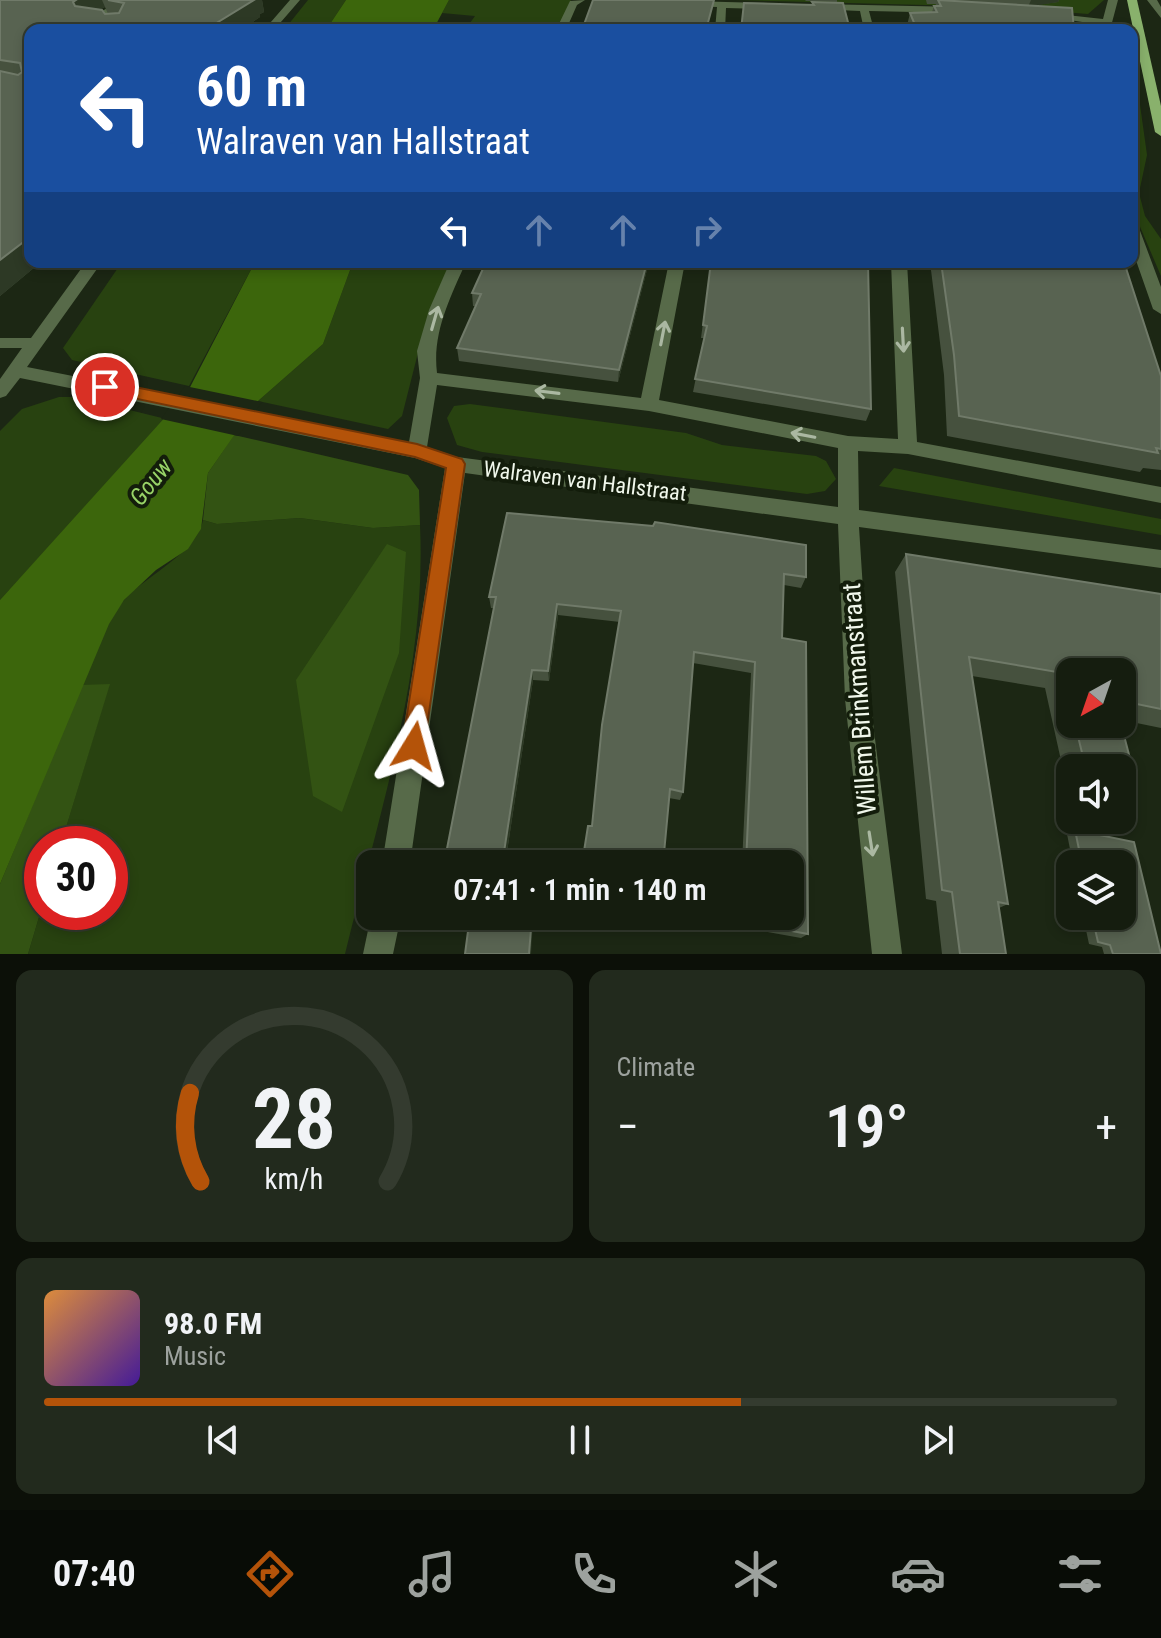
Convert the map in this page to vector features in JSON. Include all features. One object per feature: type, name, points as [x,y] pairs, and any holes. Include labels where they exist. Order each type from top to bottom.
[{"type":"main road","points":[[1132,0],[1137,24]]},
{"type":"main road","points":[[1138,27],[1161,132]]},
{"type":"street","points":[[118,24],[89,21],[129,0]]},
{"type":"street","points":[[274,24],[295,0]]},
{"type":"street","points":[[564,24],[573,3],[579,0]]},
{"type":"street","points":[[1106,24],[1113,0]]},
{"type":"street","points":[[1152,0],[1161,15]]},
{"type":"street","points":[[679,3],[785,6]]},
{"type":"street","points":[[720,24],[722,5]]},
{"type":"street","points":[[801,6],[972,10]]},
{"type":"street","points":[[864,7],[868,24]]},
{"type":"street","points":[[1031,14],[1093,24]]},
{"type":"street","points":[[1138,244],[1160,303]]},
{"type":"street","points":[[6,380],[90,268]]},
{"type":"street","points":[[417,451],[429,378],[426,351],[437,310],[455,268]]},
{"type":"street","points":[[649,405],[676,268]]},
{"type":"street","points":[[899,268],[908,447]]},
{"type":"street","points":[[0,343],[34,343]]},
{"type":"street","points":[[429,378],[649,405],[848,443],[908,447],[1161,495]]},
{"type":"street","name":"Walraven van Hallstraat","points":[[6,380],[127,391],[417,451],[456,464],[847,515],[1074,550],[1161,559]]},
{"type":"street","name":"Willem Brinkmanstraat","points":[[848,443],[847,515],[865,806],[887,954]]},
{"type":"street","points":[[398,850],[456,464]]},
{"type":"street","points":[[378,954],[383,930]]},
{"type":"shaded area","points":[[308,0],[346,0],[330,24],[289,24]]},
{"type":"shaded area","points":[[449,0],[571,0],[561,24],[469,24],[475,16],[442,13]]},
{"type":"shaded area","points":[[734,0],[1104,0],[1088,14],[1002,7]]},
{"type":"shaded area","points":[[1138,90],[1147,155],[1139,193],[1145,216],[1161,239],[1161,276],[1138,222]]},
{"type":"shaded area","points":[[118,268],[252,268],[189,386],[72,360],[63,348]]},
{"type":"shaded area","points":[[351,268],[448,268],[423,333],[402,416],[388,429],[258,401],[323,344]]},
{"type":"shaded area","points":[[59,397],[77,397],[166,419],[0,600],[0,431],[22,409]]},
{"type":"shaded area","points":[[470,404],[686,433],[722,445],[816,456],[826,461],[836,479],[825,491],[807,494],[482,452],[457,445],[447,418],[454,406]]},
{"type":"shaded area","points":[[234,435],[408,475],[419,490],[420,525],[373,528],[300,518],[217,524],[203,520],[208,473]]},
{"type":"shaded area","points":[[894,468],[1161,519],[1161,535],[879,486]]},
{"type":"shaded area","points":[[300,518],[373,528],[420,525],[416,634],[408,688],[372,850],[356,850],[356,911],[345,954],[28,954],[35,930],[128,930],[128,826],[66,826],[109,685],[82,685],[119,606],[183,552],[199,531],[203,520],[217,524]]},
{"type":"shaded area","points":[[387,544],[406,552],[399,653],[342,812],[313,796],[296,680]]},
{"type":"shaded area","points":[[110,684],[67,826],[24,826],[24,930],[35,930],[28,954],[0,954],[0,884],[82,685]]},
{"type":"water","points":[[346,0],[449,0],[436,24],[330,24]]},
{"type":"water","name":"Gouw","points":[[252,268],[351,268],[323,344],[258,401],[208,473],[201,529],[188,549],[156,570],[124,600],[109,624],[0,884],[0,600],[187,393]]},
{"type":"pier","points":[[185,386],[262,402],[238,436],[161,419]]},
{"type":"building","points":[[0,0],[76,0],[73,2],[75,6],[102,10],[105,14],[119,13],[124,3],[108,0],[254,0],[215,24],[24,24],[24,242],[0,260],[0,71],[18,75],[22,72],[20,63],[0,60]]},
{"type":"building","points":[[593,0],[714,0],[708,24],[584,24]]},
{"type":"building","points":[[938,0],[1072,8],[1073,24],[915,24],[910,13],[937,12],[934,6],[941,6]]},
{"type":"building","points":[[812,2],[843,3],[848,24],[742,24],[744,3],[814,5]]},
{"type":"building","points":[[483,268],[645,268],[619,370],[457,348],[481,294],[472,293]]},
{"type":"building","points":[[710,268],[868,268],[871,409],[695,379],[707,326],[703,325]]},
{"type":"building","points":[[942,268],[1126,268],[1161,376],[1161,449],[1156,448],[1158,453],[959,416]]},
{"type":"building","points":[[507,513],[653,526],[655,522],[806,545],[806,577],[784,574],[782,638],[806,642],[808,934],[786,930],[804,930],[804,850],[747,850],[755,662],[694,652],[683,792],[670,789],[664,850],[584,850],[588,826],[592,826],[602,725],[621,611],[557,604],[548,671],[532,670],[504,850],[447,850],[496,597],[489,597]]},
{"type":"building","points":[[906,554],[1161,594],[1161,709],[1136,704],[1136,658],[1056,658],[1056,672],[969,657],[1008,904],[998,902],[1006,954],[960,954],[952,892],[942,890]]},
{"type":"building","points":[[1078,738],[1125,738],[1129,754],[1082,754]]},
{"type":"building","points":[[1076,834],[1095,834],[1134,842],[1136,850],[1079,850]]},
{"type":"building","points":[[1136,850],[1161,954],[1113,954],[1110,945],[1098,942],[1095,930],[1136,930]]},
{"type":"building","points":[[468,930],[531,930],[529,954],[465,954]]},
{"type":"route","points":[[105,387],[417,451],[456,464],[414,746]]}]
